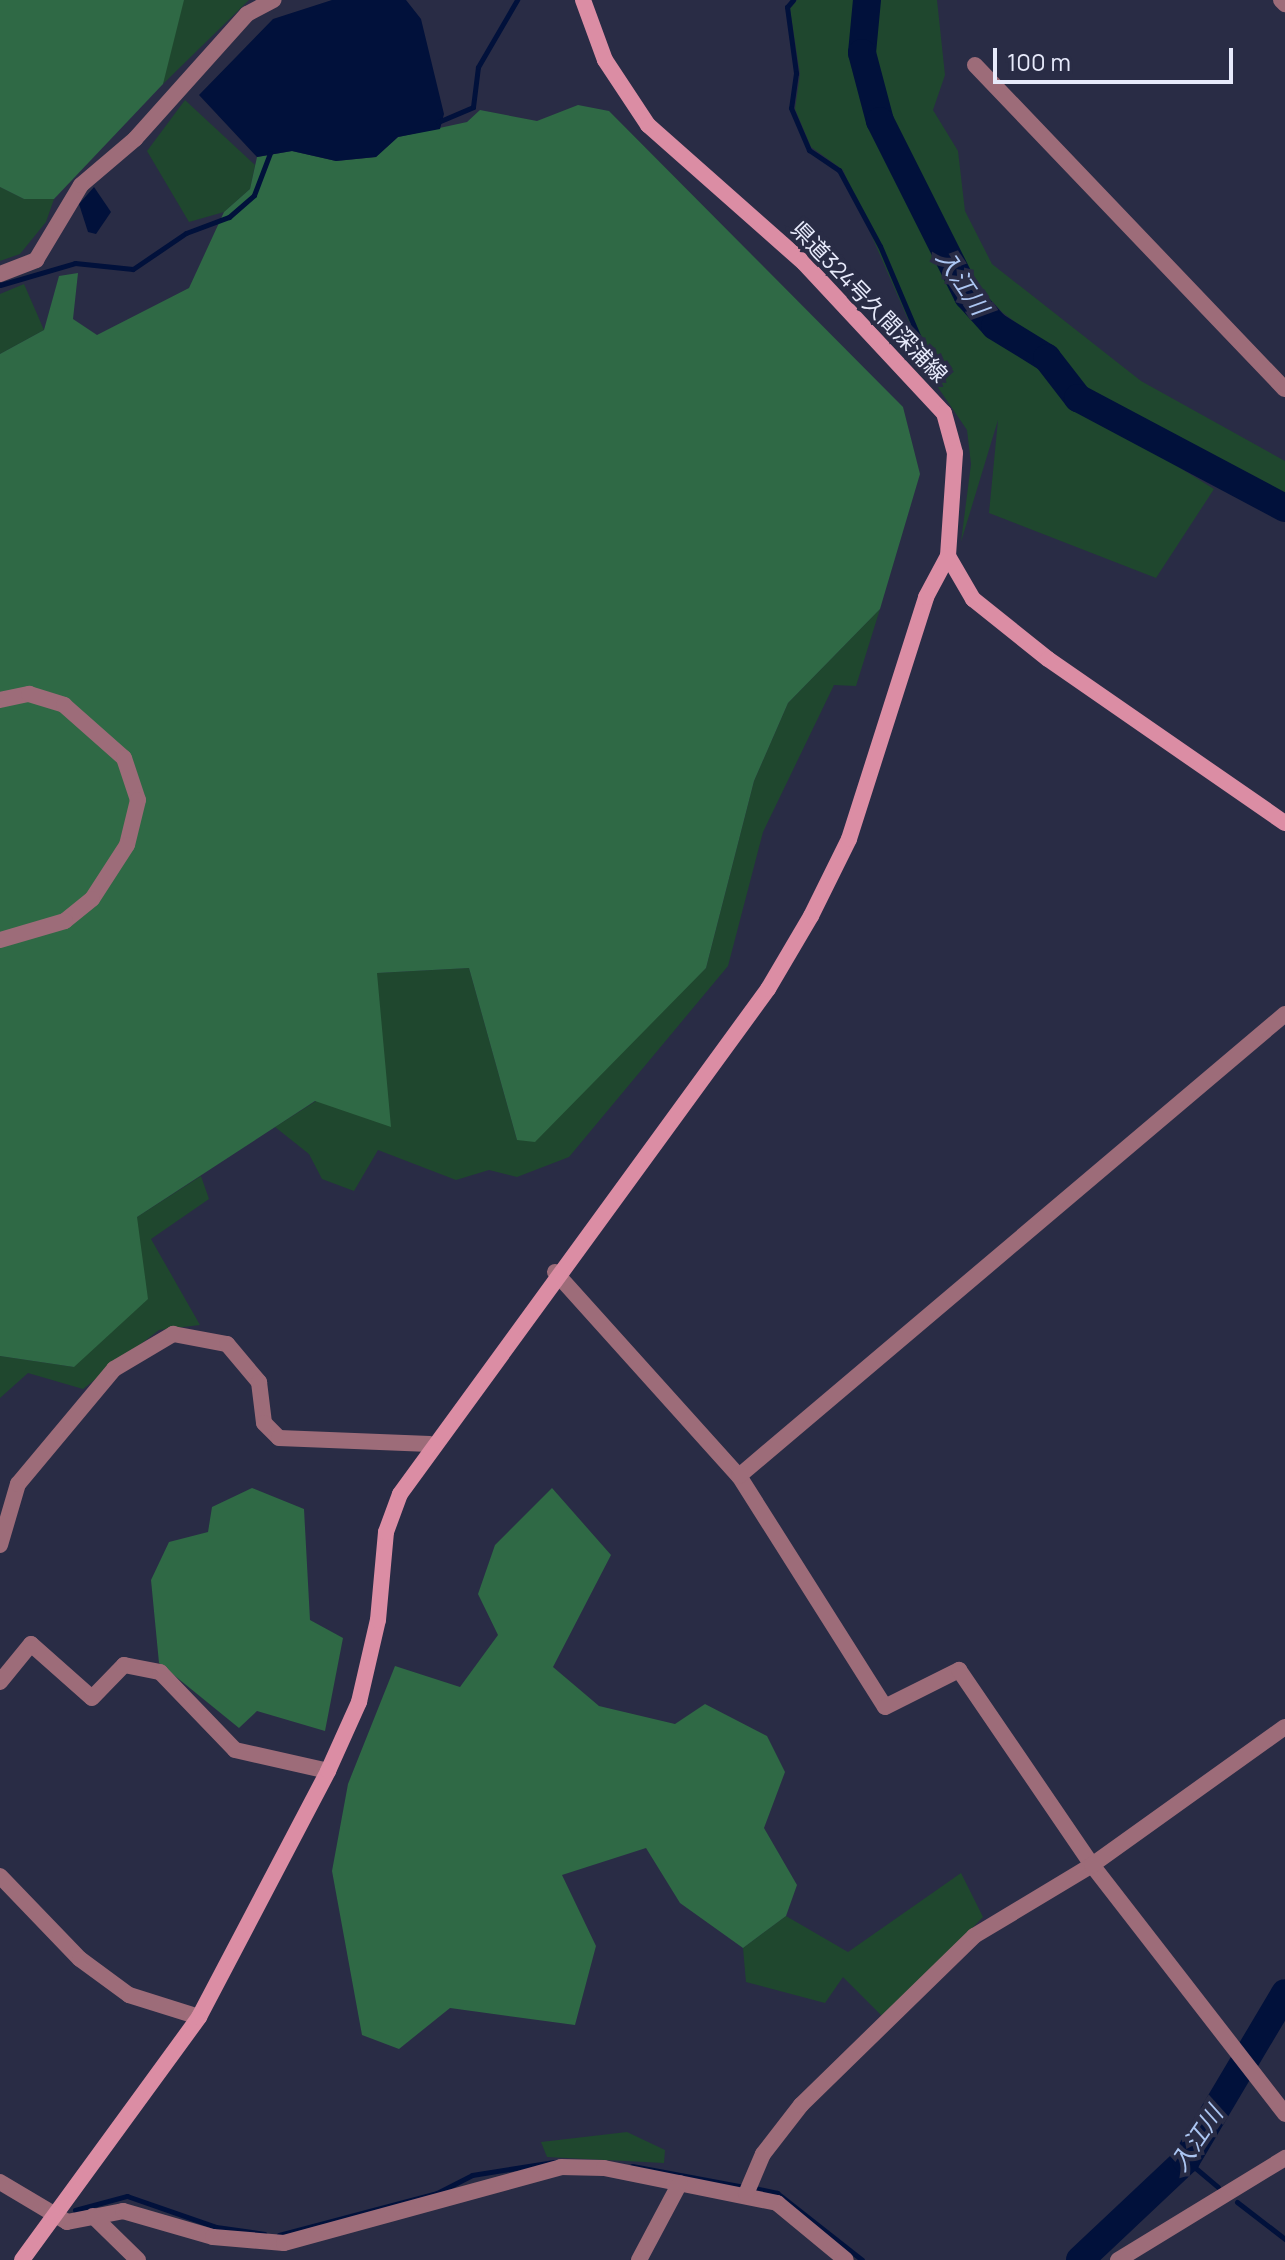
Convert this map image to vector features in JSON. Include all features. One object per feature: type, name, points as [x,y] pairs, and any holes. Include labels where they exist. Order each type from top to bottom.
[{"type":"street","points":[[0,274],[36,260],[81,185],[135,139],[247,14],[273,0]]},
{"type":"street","name":"県道324号久間深浦線","points":[[583,0],[605,60],[648,125],[804,263],[944,413],[955,453],[948,556]]},
{"type":"street","points":[[975,65],[1285,389]]},
{"type":"street","points":[[948,556],[973,599],[1008,631],[1285,823]]},
{"type":"street","points":[[22,2260],[199,2017],[328,1771],[359,1702],[378,1620],[386,1532],[430,1444],[768,989],[811,916],[849,839],[926,597],[948,556]]},
{"type":"street","points":[[0,700],[29,694],[64,705],[124,758],[138,800],[127,845],[92,899],[53,926],[0,940]]},
{"type":"street","points":[[739,1476],[1285,1014]]},
{"type":"street","points":[[555,1272],[739,1476],[885,1707],[959,1670],[1092,1865],[1285,2114]]},
{"type":"street","points":[[0,1545],[18,1484],[114,1369],[173,1334],[227,1344],[259,1382],[264,1423],[279,1438],[430,1444]]},
{"type":"street","points":[[0,1682],[31,1644],[92,1698],[124,1665],[160,1672],[235,1750],[328,1771]]},
{"type":"street","points":[[746,2194],[753,2178],[801,2105],[974,1936],[1092,1865],[1285,1727]]},
{"type":"street","points":[[0,1876],[80,1959],[129,1995],[199,2017]]},
{"type":"street","points":[[1118,2260],[1285,2158]]},
{"type":"street","points":[[0,2182],[54,2217],[123,2211],[213,2237],[284,2243],[561,2167],[680,2183],[746,2194],[777,2203],[846,2260]]},
{"type":"street","points":[[639,2260],[680,2183]]},
{"type":"street","points":[[93,2216],[138,2260]]},
{"type":"green space","points":[[0,0],[184,0],[163,84],[54,199],[24,199],[0,187]]},
{"type":"green space","points":[[184,0],[249,0],[163,84],[178,6]]},
{"type":"green space","points":[[797,0],[861,0],[855,23],[860,99],[966,313],[1020,348],[1064,396],[1214,489],[1156,578],[989,513],[998,420],[961,542],[971,464],[967,430],[937,386],[843,170],[811,147],[795,109],[800,74],[790,9]]},
{"type":"green space","points":[[880,0],[937,0],[945,75],[933,110],[958,151],[965,211],[992,264],[1141,381],[1285,461],[1285,499],[1130,423],[1071,382],[1057,353],[1003,313],[968,276],[883,104],[872,26]]},
{"type":"green space","points":[[185,100],[255,165],[250,189],[224,212],[189,222],[147,151]]},
{"type":"green space","points":[[578,105],[609,111],[903,407],[920,474],[880,609],[788,703],[754,781],[706,968],[535,1142],[517,1140],[469,968],[377,973],[391,1127],[315,1101],[137,1217],[148,1299],[74,1367],[0,1356],[0,354],[44,330],[59,276],[78,273],[73,319],[97,335],[189,288],[224,212],[250,189],[257,157],[292,151],[336,161],[376,157],[398,137],[467,122],[480,110],[537,121]]},
{"type":"green space","points":[[0,187],[24,199],[54,199],[46,222],[20,254],[0,261]]},
{"type":"green space","points":[[24,284],[44,330],[0,354],[0,294]]},
{"type":"green space","points":[[880,609],[856,686],[834,685],[763,832],[728,966],[569,1157],[517,1177],[489,1170],[456,1180],[378,1150],[354,1191],[322,1179],[309,1154],[275,1127],[316,1101],[377,973],[469,968],[517,1140],[706,968],[754,781],[788,703]]},
{"type":"green space","points":[[201,1176],[209,1199],[151,1239],[200,1325],[159,1330],[83,1389],[28,1373],[0,1398],[0,1356],[74,1367],[137,1217]]},
{"type":"green space","points":[[252,1488],[304,1509],[310,1620],[343,1638],[325,1731],[257,1711],[239,1728],[159,1663],[151,1580],[169,1542],[208,1532],[212,1507]]},
{"type":"green space","points":[[552,1488],[611,1555],[553,1667],[599,1706],[675,1724],[705,1704],[767,1736],[785,1772],[764,1828],[797,1885],[786,1916],[743,1948],[680,1903],[646,1848],[562,1875],[596,1946],[575,2025],[450,2008],[399,2049],[362,2035],[332,1871],[348,1784],[395,1666],[460,1687],[498,1635],[478,1594],[495,1545]]},
{"type":"green space","points":[[961,1873],[983,1917],[884,2018],[843,1977],[825,2003],[746,1982],[743,1948],[786,1916],[848,1952]]},
{"type":"green space","points":[[627,2132],[665,2150],[664,2163],[547,2157],[541,2142]]},
{"type":"water","points":[[332,0],[406,0],[421,19],[444,114],[440,129],[398,137],[376,157],[336,161],[292,151],[257,157],[199,95],[273,19]]},
{"type":"water","points":[[94,187],[111,212],[96,234],[88,232],[79,204]]},
{"type":"waterway","points":[[438,122],[473,107],[478,67],[517,0]]},
{"type":"waterway","points":[[793,0],[787,7],[796,73],[791,108],[809,150],[839,170],[880,246],[930,364]]},
{"type":"waterway","name":"入江川","points":[[867,0],[862,53],[880,121],[968,296],[995,326],[1047,358],[1078,398],[1285,508]]},
{"type":"waterway","points":[[0,285],[75,263],[133,269],[186,233],[229,217],[254,195],[270,153]]},
{"type":"waterway","name":"入江川","points":[[1080,2260],[1186,2160],[1285,1993]]},
{"type":"waterway","points":[[1186,2160],[1218,2187]]},
{"type":"waterway","points":[[279,2235],[437,2193],[472,2175],[554,2162]]},
{"type":"waterway","points":[[632,2166],[744,2187]]},
{"type":"waterway","points":[[754,2188],[777,2193],[862,2260]]},
{"type":"waterway","points":[[75,2210],[127,2196],[216,2227],[265,2234]]},
{"type":"waterway","points":[[1237,2202],[1285,2239]]}]
